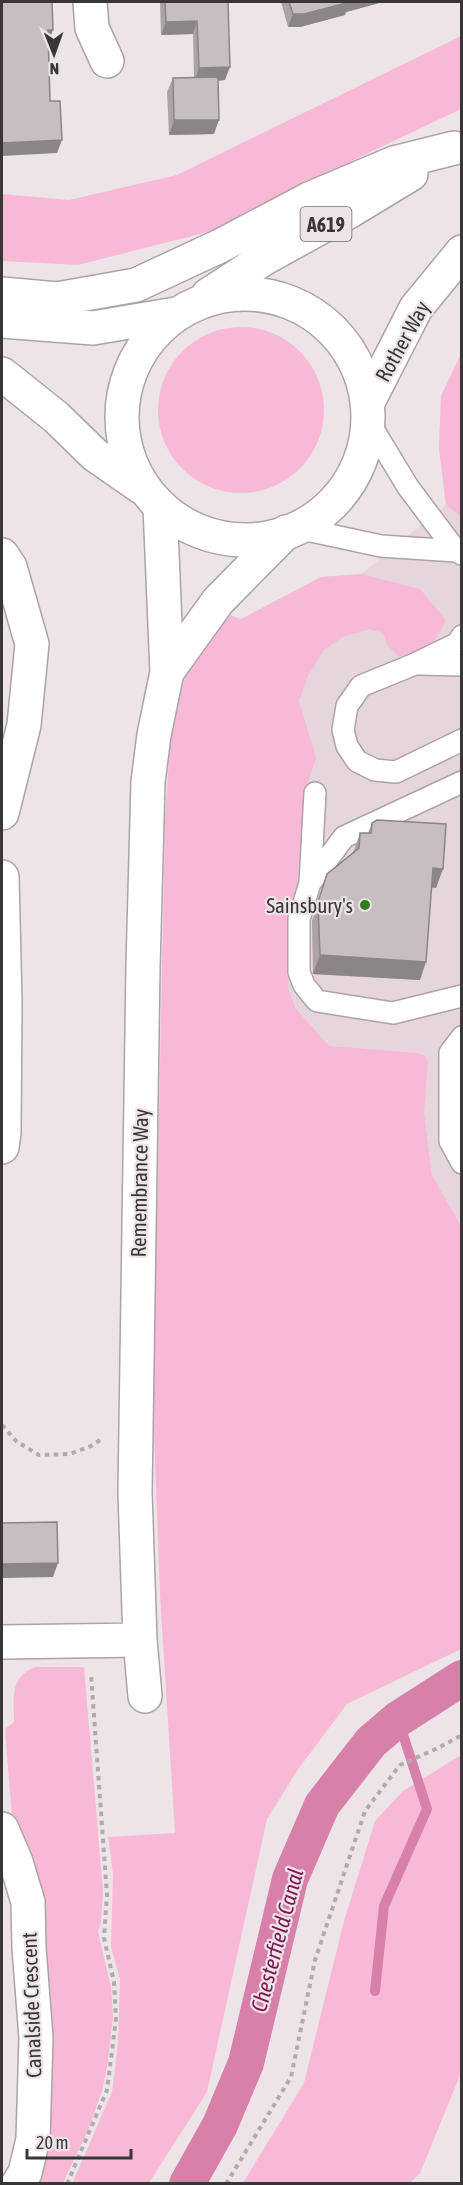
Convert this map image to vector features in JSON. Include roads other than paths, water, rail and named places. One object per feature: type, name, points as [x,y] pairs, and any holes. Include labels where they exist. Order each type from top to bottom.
[{"type":"main road","points":[[90,2],[92,28],[107,61]]},
{"type":"main road","points":[[2,294],[57,299],[136,285],[341,186],[394,163],[458,146]]},
{"type":"main road","name":"A619","points":[[2,321],[93,328],[188,308],[265,258],[350,211],[458,146]]},
{"type":"main road","name":"Rother Way","points":[[368,412],[416,308],[462,252]]},
{"type":"main road","points":[[2,374],[56,417],[95,455],[187,526],[219,537],[254,539],[292,530],[320,514],[339,495],[354,473],[364,448],[368,412],[358,367],[338,335],[309,311],[274,297],[236,293],[188,308],[147,341],[128,375],[121,415],[127,454],[152,498]]},
{"type":"main road","name":"Remembrance Way","points":[[146,1696],[140,1640],[135,1493],[142,979],[148,782],[153,735],[167,672],[152,498]]},
{"type":"main road","name":"Remembrance Way","points":[[167,672],[218,601],[292,530]]},
{"type":"main road","points":[[2,555],[10,567],[32,644],[24,725],[2,813]]},
{"type":"main road","points":[[2,877],[4,1132],[2,1147]]},
{"type":"main road","points":[[2,1642],[140,1640]]},
{"type":"main road","name":"Canalside Crescent","points":[[2,1829],[16,1862],[28,1902],[15,1949],[36,2038],[33,2139],[25,2173],[18,2184]]},
{"type":"lane","points":[[368,412],[408,487],[459,552]]},
{"type":"lane","points":[[292,530],[381,546],[459,552]]},
{"type":"lane","points":[[462,636],[458,643],[416,664],[361,686],[347,706],[343,730],[347,746],[357,761],[375,770],[396,772],[462,740]]},
{"type":"lane","points":[[416,664],[462,665]]},
{"type":"lane","points":[[310,883],[344,837],[462,782]]},
{"type":"lane","points":[[315,793],[310,883],[299,919],[299,972],[304,985],[317,1001],[393,1013],[462,996]]},
{"type":"lane","points":[[462,1037],[450,1053],[450,1141],[462,1163]]},
{"type":"waterway","name":"Chesterfield Canal","points":[[187,2184],[220,2125],[246,2063],[290,1879],[322,1805],[371,1742],[398,1719],[462,1678]]},
{"type":"waterway","points":[[375,1991],[384,1906],[427,1809],[398,1719]]},
{"type":"place","name":"Sainsbury's","points":[[365,905]]}]
